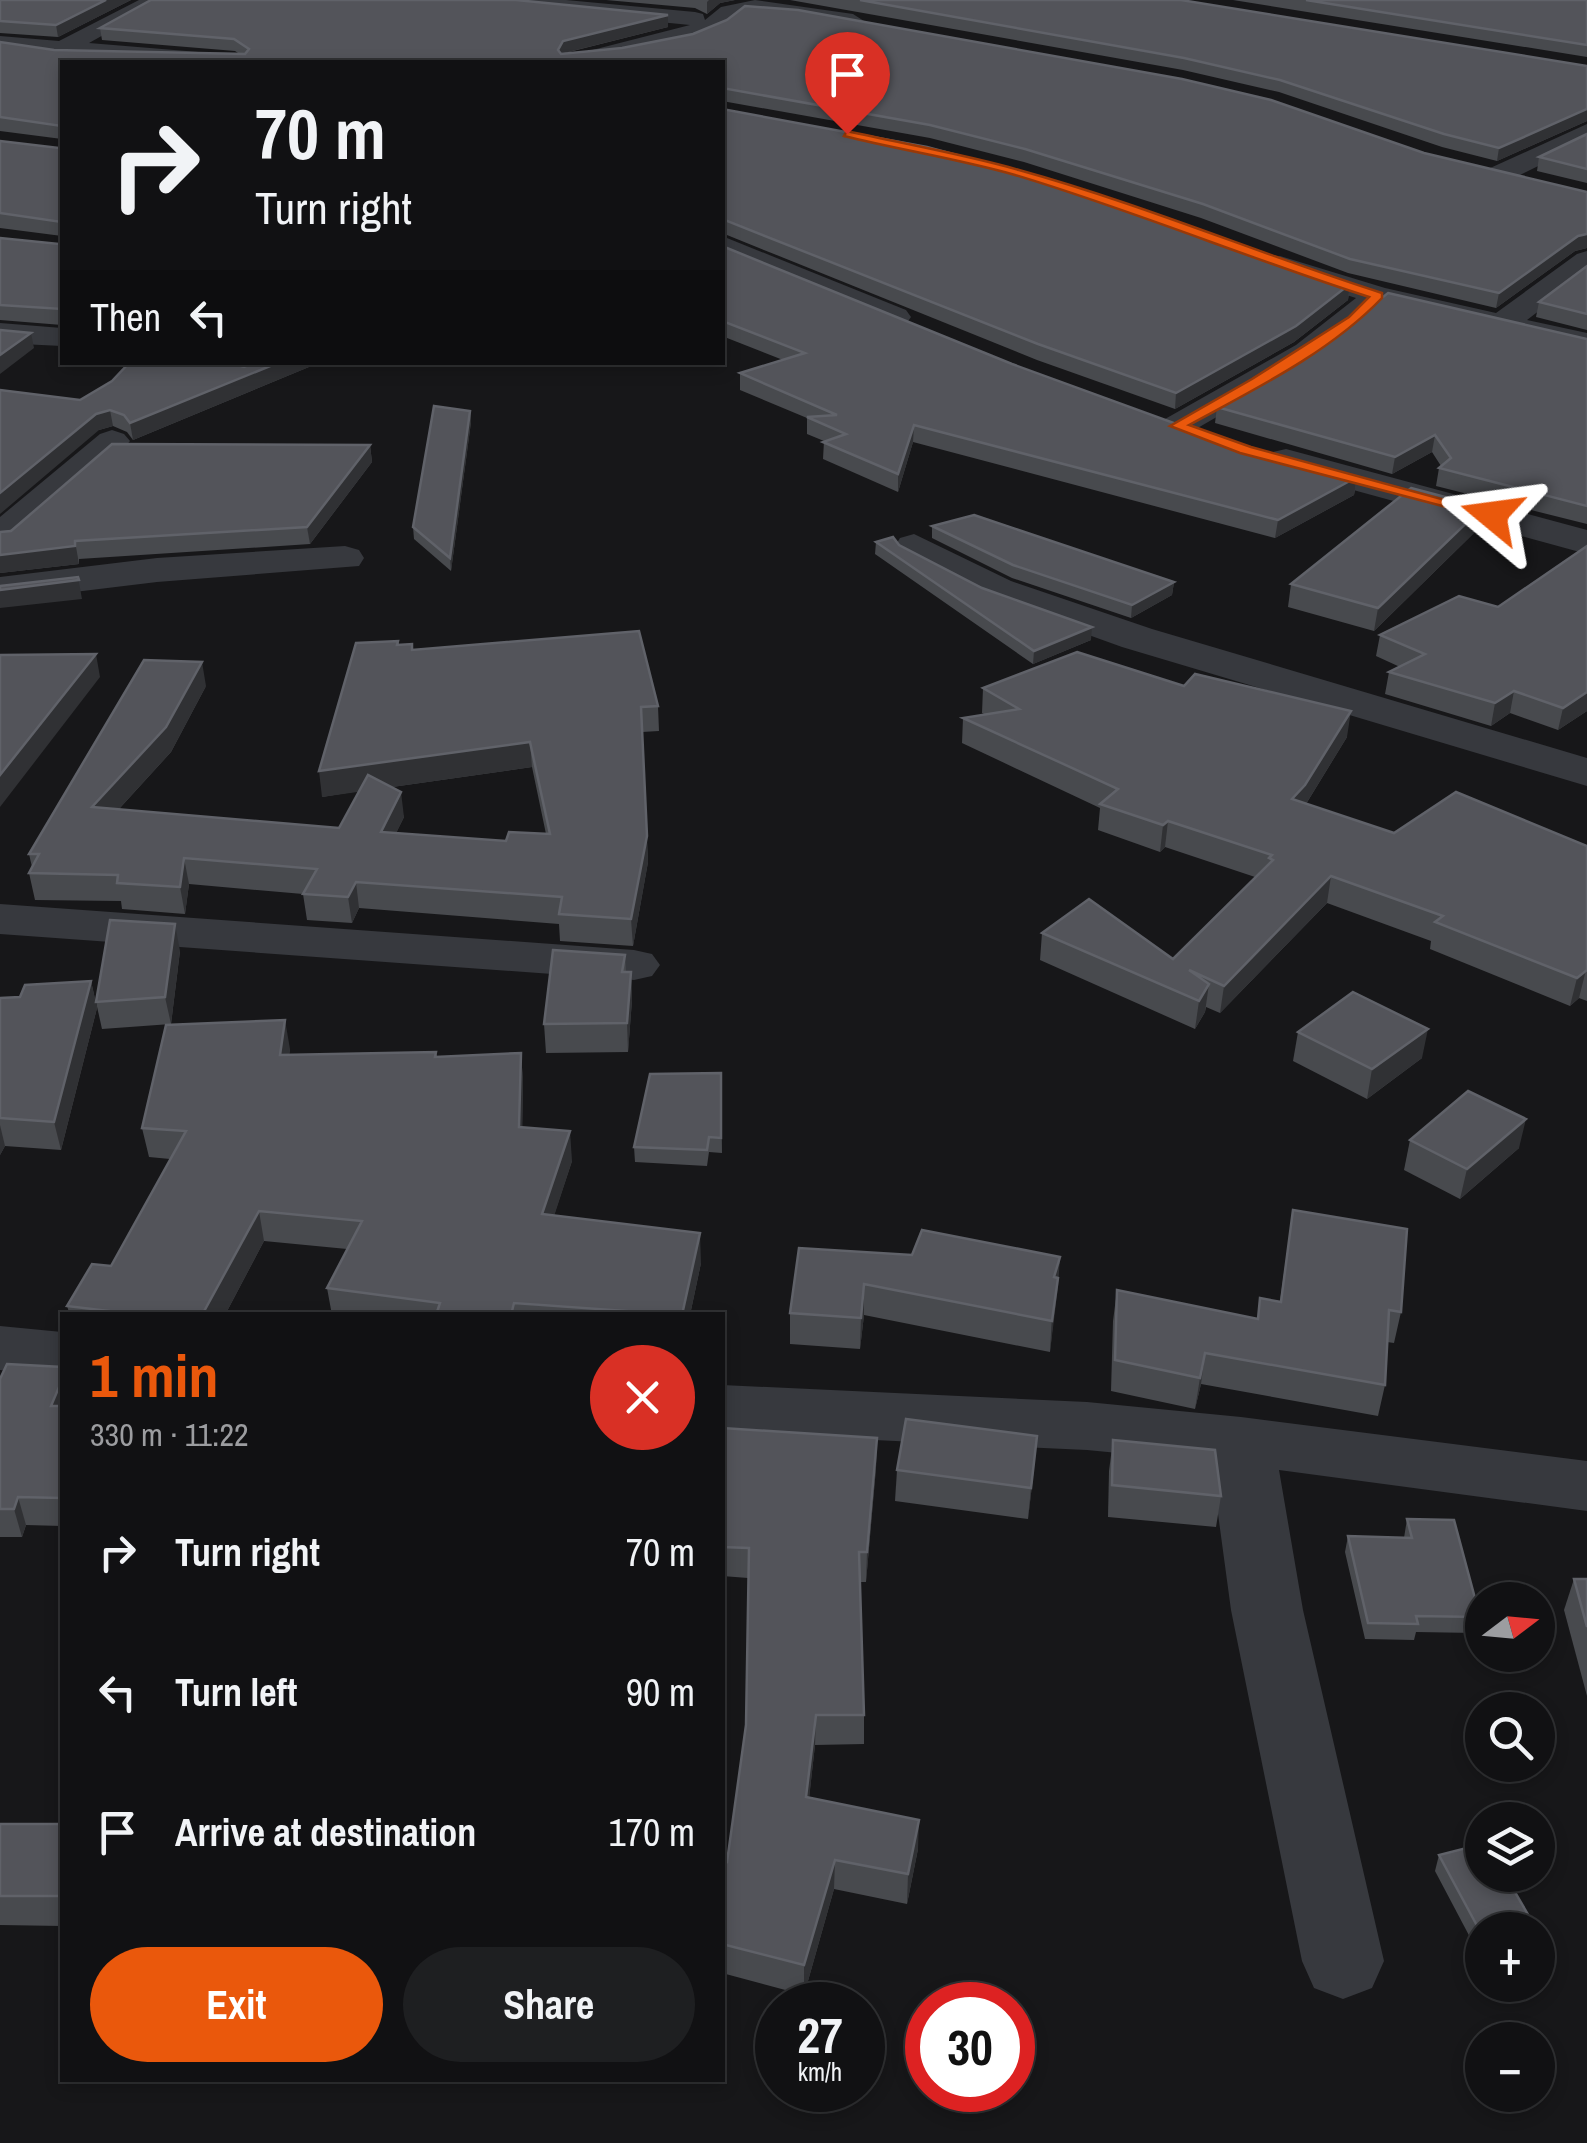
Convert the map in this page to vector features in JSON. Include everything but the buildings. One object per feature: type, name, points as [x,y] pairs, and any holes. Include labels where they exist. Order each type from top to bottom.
[{"type":"street","points":[[16,71],[155,0]]},
{"type":"street","points":[[499,0],[719,22]]},
{"type":"street","points":[[582,60],[664,41],[719,22],[728,12],[797,0]]},
{"type":"street","points":[[756,6],[878,26]]},
{"type":"street","points":[[0,43],[208,60]]},
{"type":"street","points":[[1530,182],[1490,173],[1587,132]]},
{"type":"street","points":[[725,247],[922,328]]},
{"type":"street","points":[[1255,255],[1377,295],[1587,343]]},
{"type":"street","points":[[1500,325],[1587,260]]},
{"type":"street","points":[[1177,426],[1257,382],[1354,320],[1377,295]]},
{"type":"street","points":[[0,332],[60,337]]},
{"type":"street","points":[[1143,413],[1211,438]]},
{"type":"street","points":[[5,527],[112,441]]},
{"type":"street","points":[[1246,450],[1587,542]]},
{"type":"street","points":[[914,546],[996,589],[1137,638],[1583,765]]},
{"type":"street","points":[[0,590],[157,570],[345,558]]},
{"type":"street","points":[[0,919],[634,965]]},
{"type":"street","points":[[0,1348],[60,1354]]},
{"type":"street","points":[[725,1409],[1087,1426],[1241,1441],[1587,1486]]},
{"type":"street","points":[[1241,1441],[1267,1610],[1343,1961]]},
{"type":"route","points":[[847,134],[1014,172],[1190,228],[1271,262],[1377,295],[1354,320],[1257,382],[1177,426],[1246,450],[1492,515]]}]
